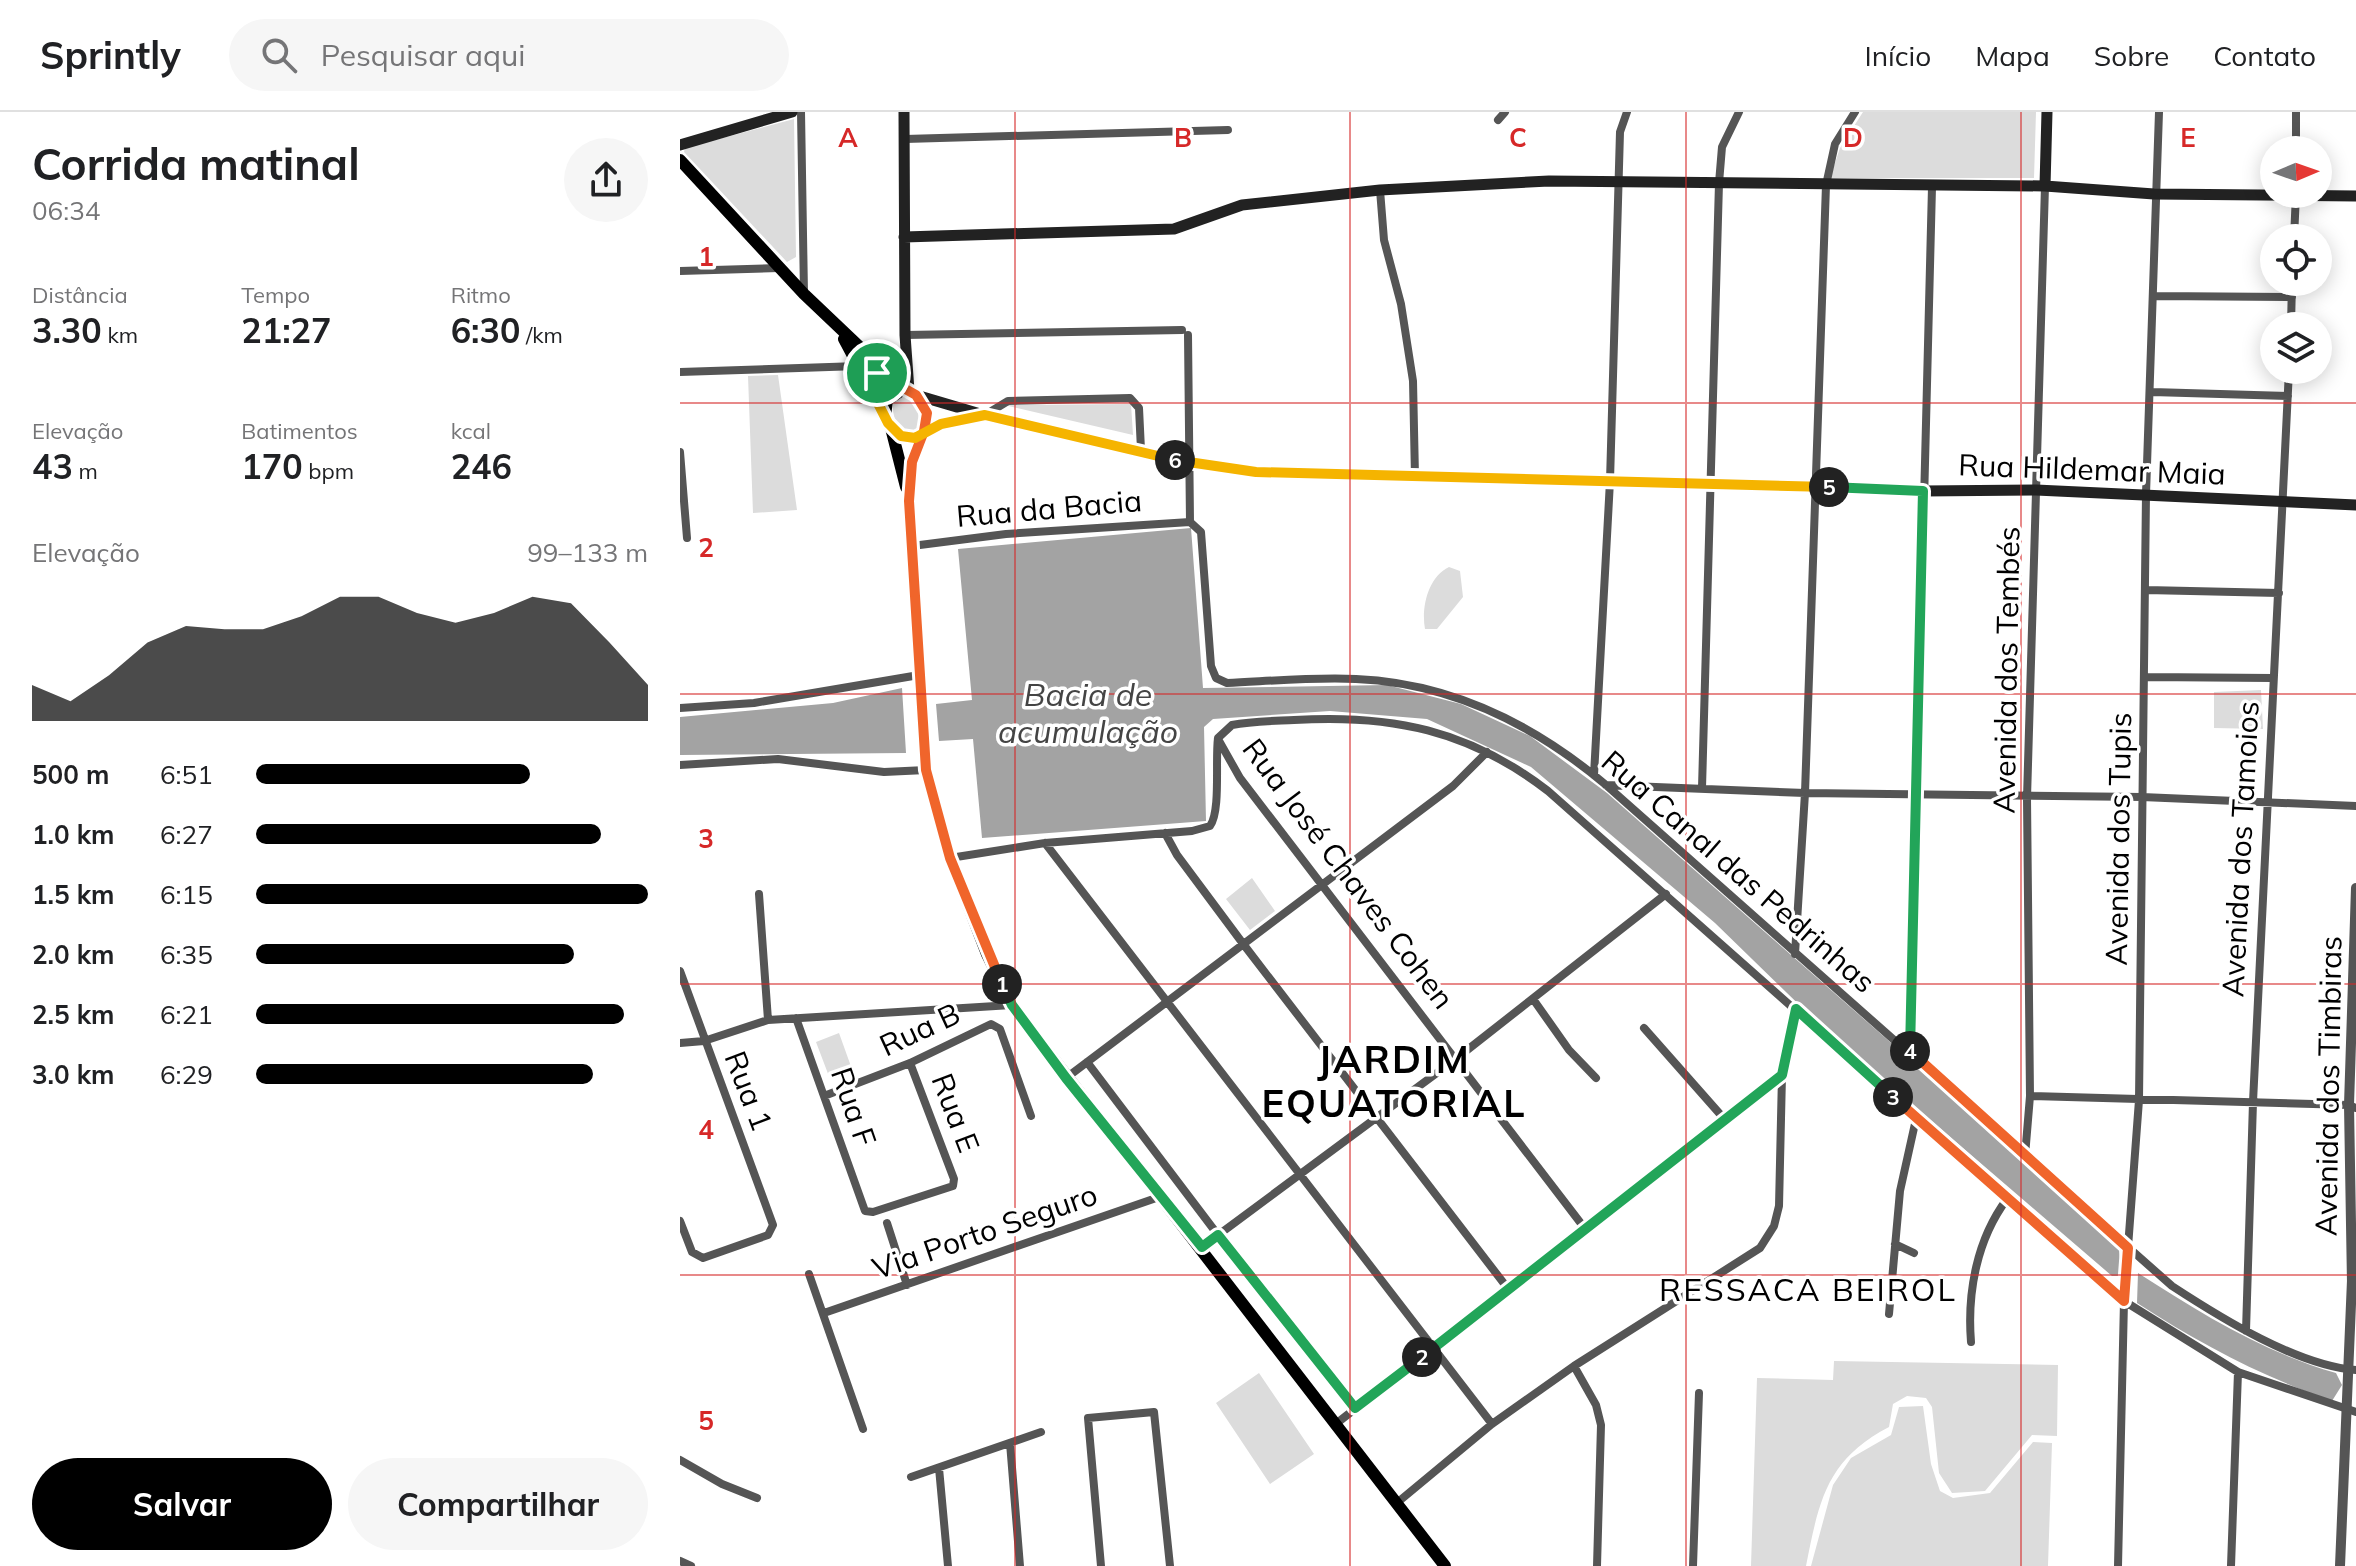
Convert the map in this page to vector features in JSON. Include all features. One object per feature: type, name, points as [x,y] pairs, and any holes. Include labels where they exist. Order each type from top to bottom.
[{"type":"main road","points":[[680,145],[792,112]]},
{"type":"main road","points":[[904,112],[907,390]]},
{"type":"main road","points":[[2045,186],[2047,112]]},
{"type":"main road","points":[[680,160],[685,171],[804,294],[907,390],[927,413],[912,462],[909,501],[926,770],[950,858],[987,954],[1012,1005],[1066,1078],[1202,1247],[1445,1566]]},
{"type":"main road","points":[[904,237],[1179,229],[1242,205],[1380,190],[1620,179],[1932,187],[2045,186],[2154,194],[2260,194]]},
{"type":"main road","points":[[2332,195],[2356,196]]},
{"type":"main road","points":[[839,329],[888,422],[907,437],[923,433]]},
{"type":"main road","points":[[909,501],[888,422],[887,400],[894,393],[907,390],[985,415]]},
{"type":"main road","name":"Rua Hildemar Maia","points":[[923,433],[966,417],[985,415],[1190,462],[1256,472],[1923,491],[2036,490],[2356,505]]},
{"type":"street","points":[[801,112],[804,294]]},
{"type":"street","points":[[1498,120],[1505,112]]},
{"type":"street","points":[[1594,775],[1610,481],[1620,132],[1627,112]]},
{"type":"street","points":[[1702,788],[1719,183],[1722,147],[1739,112]]},
{"type":"street","points":[[1795,954],[1805,793],[1826,185],[1835,144],[1855,112]]},
{"type":"street","name":"Avenida dos Tupis","points":[[2118,1566],[2124,1298],[2139,1100],[2146,494],[2152,392],[2154,194],[2159,112]]},
{"type":"street","points":[[2296,112],[2296,136]]},
{"type":"street","points":[[905,139],[1228,130]]},
{"type":"street","name":"Avenida dos Tembés","points":[[2025,1156],[2030,1096],[2027,798],[2045,186]]},
{"type":"street","points":[[1910,1055],[1932,187]]},
{"type":"street","points":[[1380,190],[1384,240],[1401,304],[1413,381],[1415,477]]},
{"type":"street","points":[[680,271],[779,268]]},
{"type":"street","points":[[2154,296],[2292,297],[2291,312]]},
{"type":"street","points":[[905,335],[1185,332],[1190,522]]},
{"type":"street","points":[[680,372],[859,366],[907,390]]},
{"type":"street","name":"Avenida dos Tamoios","points":[[2246,1331],[2272,678],[2288,384]]},
{"type":"street","points":[[2152,392],[2288,396]]},
{"type":"street","points":[[985,415],[1008,401],[1130,398],[1139,408],[1141,450]]},
{"type":"street","points":[[680,452],[687,538]]},
{"type":"street","name":"Rua da Bacia","points":[[912,546],[1006,534],[1190,522]]},
{"type":"street","name":"Rua Canal das Pedrinhas","points":[[1190,522],[1201,532],[1213,673],[1227,683],[1359,679],[1428,689],[1521,724],[1606,785],[2172,1286],[2246,1331],[2287,1350],[2350,1372]]},
{"type":"street","points":[[2146,590],[2279,593]]},
{"type":"street","points":[[680,708],[754,703],[919,675]]},
{"type":"street","points":[[2146,677],[2272,678]]},
{"type":"street","points":[[950,858],[1045,843],[1210,826],[1216,812],[1214,775],[1218,738],[1226,727],[1351,717],[1431,729],[1487,752],[1548,791],[1916,1119],[2124,1298],[2238,1372],[2349,1409]]},
{"type":"street","name":"Rua José Chaves Cohen","points":[[1218,738],[1240,778],[1586,1230]]},
{"type":"street","points":[[1066,1078],[1167,1005],[1453,786],[1487,752]]},
{"type":"street","points":[[680,765],[778,759],[884,772],[926,770]]},
{"type":"street","points":[[1606,785],[2027,798],[2142,797],[2356,806]]},
{"type":"street","points":[[1165,833],[1177,855],[1244,945],[1509,1290]]},
{"type":"street","points":[[1045,843],[1492,1424]]},
{"type":"street","name":"Avenida dos Timbiras","points":[[2340,1566],[2350,1372],[2356,888]]},
{"type":"street","points":[[759,894],[768,1020]]},
{"type":"street","points":[[1202,1247],[1457,1058],[1666,894]]},
{"type":"street","name":"Rua 1","points":[[680,971],[772,1217],[773,1227],[768,1235],[699,1257],[690,1249],[680,1221]]},
{"type":"street","points":[[1533,999],[1569,1050],[1596,1078]]},
{"type":"street","points":[[680,1043],[704,1041],[768,1020],[1012,1005]]},
{"type":"street","points":[[1398,1502],[1492,1424],[1574,1366],[1746,1259],[1769,1238],[1777,1216],[1781,1184],[1782,1075],[1796,1009]]},
{"type":"street","name":"Rua F","points":[[796,1018],[865,1211]]},
{"type":"street","name":"Rua B","points":[[824,1096],[910,1063],[991,1024],[1000,1029],[1031,1116]]},
{"type":"street","points":[[1644,1028],[1727,1122]]},
{"type":"street","points":[[1087,1062],[1218,1235],[1358,1405]]},
{"type":"street","name":"Rua E","points":[[865,1211],[873,1212],[953,1186],[954,1179],[910,1063]]},
{"type":"street","points":[[1337,1423],[1727,1122],[1782,1075]]},
{"type":"street","points":[[2030,1096],[2352,1107]]},
{"type":"street","points":[[1889,1314],[1900,1191],[1916,1119]]},
{"type":"street","name":"Via Porto Seguro","points":[[824,1313],[1162,1196]]},
{"type":"street","points":[[1971,1342],[1976,1270],[1983,1239],[1992,1218],[2007,1199]]},
{"type":"street","points":[[887,1223],[907,1285]]},
{"type":"street","name":"Avenida dos Timbiras","points":[[2352,1284],[2356,1224]]},
{"type":"street","points":[[1895,1244],[1914,1253]]},
{"type":"street","points":[[809,1274],[863,1429]]},
{"type":"street","points":[[1574,1366],[1596,1405],[1601,1425],[1597,1566]]},
{"type":"street","points":[[2231,1566],[2238,1372]]},
{"type":"street","points":[[1693,1566],[1699,1393]]},
{"type":"street","points":[[1101,1566],[1088,1418],[1154,1412],[1170,1566]]},
{"type":"street","points":[[911,1477],[1041,1432]]},
{"type":"street","points":[[1010,1443],[1020,1566]]},
{"type":"street","points":[[680,1460],[722,1484],[757,1498]]},
{"type":"street","points":[[939,1468],[948,1566]]},
{"type":"street","points":[[680,1561],[691,1566]]},
{"type":"shaded area","points":[[1863,112],[2036,112],[2034,178],[1830,178],[1840,148]]},
{"type":"shaded area","points":[[794,119],[796,257],[787,262],[684,152],[685,148]]},
{"type":"shaded area","points":[[778,375],[797,510],[753,513],[748,376]]},
{"type":"shaded area","points":[[905,396],[916,405],[921,426],[914,433],[903,429],[894,416],[894,399]]},
{"type":"shaded area","points":[[1131,404],[1133,435],[1004,405]]},
{"type":"shaded area","points":[[1449,567],[1460,571],[1463,597],[1437,629],[1425,629],[1424,612],[1431,585]]},
{"type":"shaded area","points":[[2261,690],[2263,729],[2214,728],[2214,692]]},
{"type":"shaded area","points":[[1252,878],[1275,911],[1250,930],[1226,899]]},
{"type":"shaded area","points":[[839,1033],[853,1072],[830,1079],[816,1042]]},
{"type":"shaded area","points":[[1834,1361],[2058,1365],[2057,1436],[2032,1435],[1985,1491],[1952,1493],[1939,1473],[1932,1407],[1926,1398],[1907,1396],[1893,1404],[1889,1427],[1868,1440],[1838,1468],[1821,1502],[1806,1566],[1751,1566],[1757,1378],[1833,1380]]},
{"type":"shaded area","points":[[1259,1373],[1314,1454],[1270,1484],[1216,1403]]},
{"type":"shaded area","points":[[1923,1406],[1931,1464],[1940,1491],[1953,1498],[1990,1493],[2033,1442],[2052,1443],[2048,1566],[1811,1566],[1833,1485],[1851,1458],[1891,1435],[1899,1407]]},
{"type":"water","name":"Bacia de acumulação","points":[[1191,528],[1203,688],[1387,685],[1461,704],[1530,736],[1607,793],[2031,1166],[2119,1250],[2122,1276],[2112,1276],[1821,1026],[1715,923],[1531,767],[1427,719],[1330,711],[1213,719],[1204,727],[1206,821],[982,838],[973,739],[939,741],[936,704],[972,700],[958,549]]},
{"type":"water","points":[[902,688],[906,753],[680,755],[680,717],[833,703]]},
{"type":"water","points":[[2138,1273],[2258,1343],[2336,1373],[2342,1385],[2332,1401],[2256,1370],[2184,1332],[2137,1303]]},
{"type":"district","name":"JARDIM EQUATORIAL","points":[[1394,1082]]},
{"type":"district","name":"RESSACA BEIROL","points":[[1808,1290]]},
{"type":"route","points":[[877,373],[859,366],[888,423],[901,436],[915,438],[924,431],[941,424],[985,415],[1230,470],[1923,491],[1910,1055],[2128,1248],[2124,1301],[1796,1009],[1782,1075],[1727,1122],[1355,1408],[1218,1235],[1202,1247],[1066,1078],[1012,1005],[987,954],[950,858],[926,770],[909,501],[913,455],[924,431],[927,422],[927,413],[916,395],[877,373]]}]
